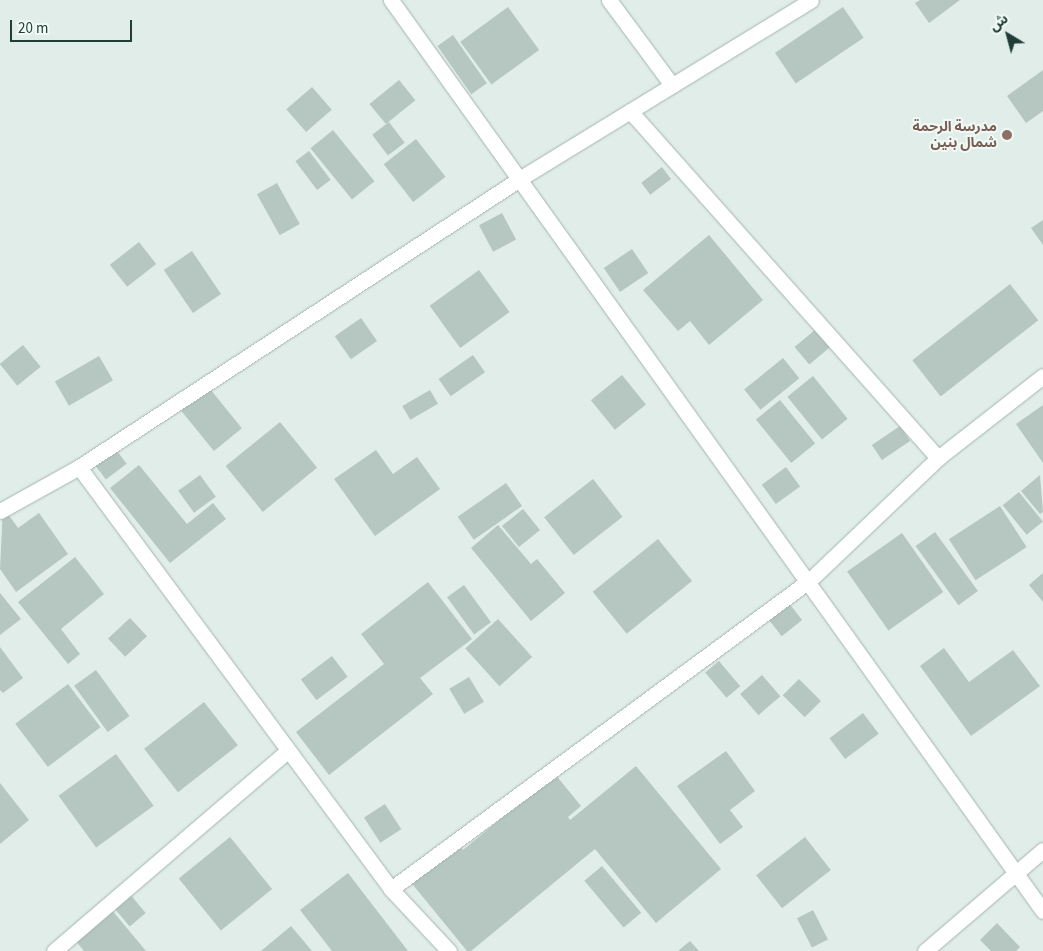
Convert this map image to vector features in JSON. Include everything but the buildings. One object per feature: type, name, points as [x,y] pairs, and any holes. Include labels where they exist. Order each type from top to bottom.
[{"type":"street","points":[[391,0],[522,178],[1018,872],[1043,910]]},
{"type":"street","points":[[609,0],[672,85]]},
{"type":"street","points":[[0,511],[79,467],[522,178],[811,0]]},
{"type":"street","points":[[630,110],[938,458]]},
{"type":"street","points":[[391,889],[810,580],[938,458],[1043,376]]},
{"type":"street","points":[[79,467],[286,752],[391,889],[450,951]]},
{"type":"street","points":[[54,951],[286,752]]},
{"type":"street","points":[[925,951],[1043,850]]},
{"type":"place","name":"مدرسة الرحمة شمال بنين","points":[[1007,135]]}]
